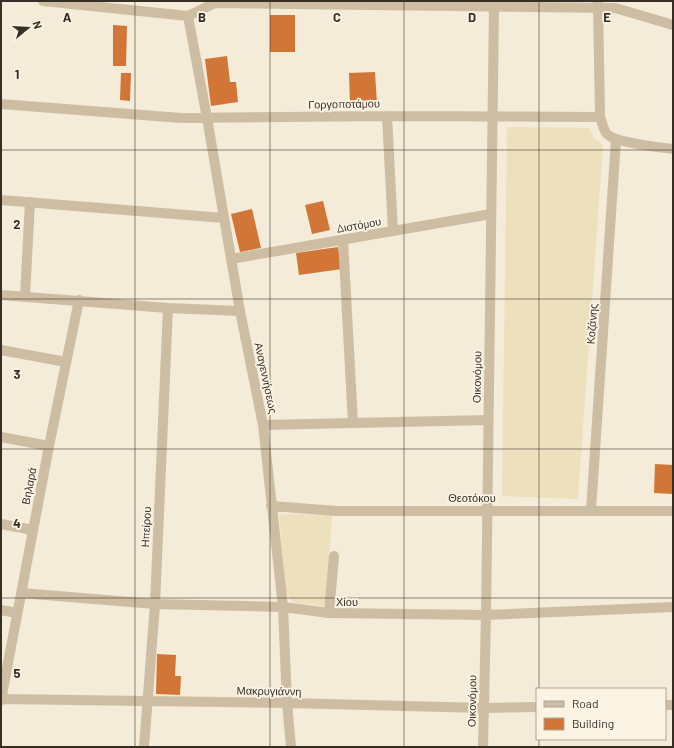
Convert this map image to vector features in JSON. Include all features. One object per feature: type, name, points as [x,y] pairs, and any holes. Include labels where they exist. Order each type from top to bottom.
[{"type":"street","points":[[43,1],[188,16],[215,3],[494,7],[598,4],[673,25]]},
{"type":"street","points":[[598,4],[600,117],[604,129],[616,140],[673,149]]},
{"type":"street","name":"Οικονόμου","points":[[483,747],[494,7]]},
{"type":"street","name":"Αναγεννήσεως","points":[[188,16],[240,312],[263,425],[283,608],[287,703],[292,747]]},
{"type":"street","name":"Γοργοποτάμου","points":[[1,104],[207,118],[387,116],[600,117]]},
{"type":"street","points":[[387,116],[393,231]]},
{"type":"street","name":"Κοζάνης","points":[[591,510],[616,140]]},
{"type":"street","points":[[1,200],[224,218]]},
{"type":"street","points":[[25,296],[30,202]]},
{"type":"street","name":"Διστόμου","points":[[231,259],[491,214]]},
{"type":"street","points":[[343,240],[353,423]]},
{"type":"street","points":[[1,295],[240,312]]},
{"type":"street","name":"Βηλαρά","points":[[1,699],[49,446],[79,300]]},
{"type":"street","name":"Ηπείρου","points":[[144,747],[155,604],[168,308]]},
{"type":"street","points":[[1,350],[66,362]]},
{"type":"street","points":[[263,425],[488,420]]},
{"type":"street","points":[[1,437],[49,446]]},
{"type":"street","name":"Θεοτόκου","points":[[271,506],[337,511],[673,511]]},
{"type":"street","points":[[1,524],[34,530]]},
{"type":"street","points":[[329,613],[334,556]]},
{"type":"street","name":"Χίου","points":[[22,593],[155,604],[283,608],[329,613],[486,614],[673,607]]},
{"type":"street","points":[[1,610],[17,613]]},
{"type":"street","name":"Μακρυγιάννη","points":[[1,699],[287,703],[484,708],[536,707]]},
{"type":"shaded area","points":[[507,127],[589,128],[594,138],[603,145],[578,499],[502,496]]},
{"type":"shaded area","points":[[279,514],[332,515],[326,606],[294,603],[286,593]]},
{"type":"building","points":[[270,15],[295,15],[295,52],[270,52]]},
{"type":"building","points":[[113,25],[127,26],[126,66],[113,66]]},
{"type":"building","points":[[227,56],[230,82],[236,82],[238,102],[211,106],[205,59]]},
{"type":"building","points":[[375,72],[377,104],[350,105],[349,73]]},
{"type":"building","points":[[121,73],[131,73],[130,101],[120,100]]},
{"type":"building","points":[[323,201],[330,230],[312,234],[305,205]]},
{"type":"building","points":[[252,209],[261,248],[240,252],[231,214]]},
{"type":"building","points":[[338,247],[342,269],[299,275],[296,253]]},
{"type":"building","points":[[655,464],[673,465],[673,494],[654,493]]},
{"type":"building","points":[[157,654],[176,655],[175,676],[181,676],[180,695],[156,694]]}]
